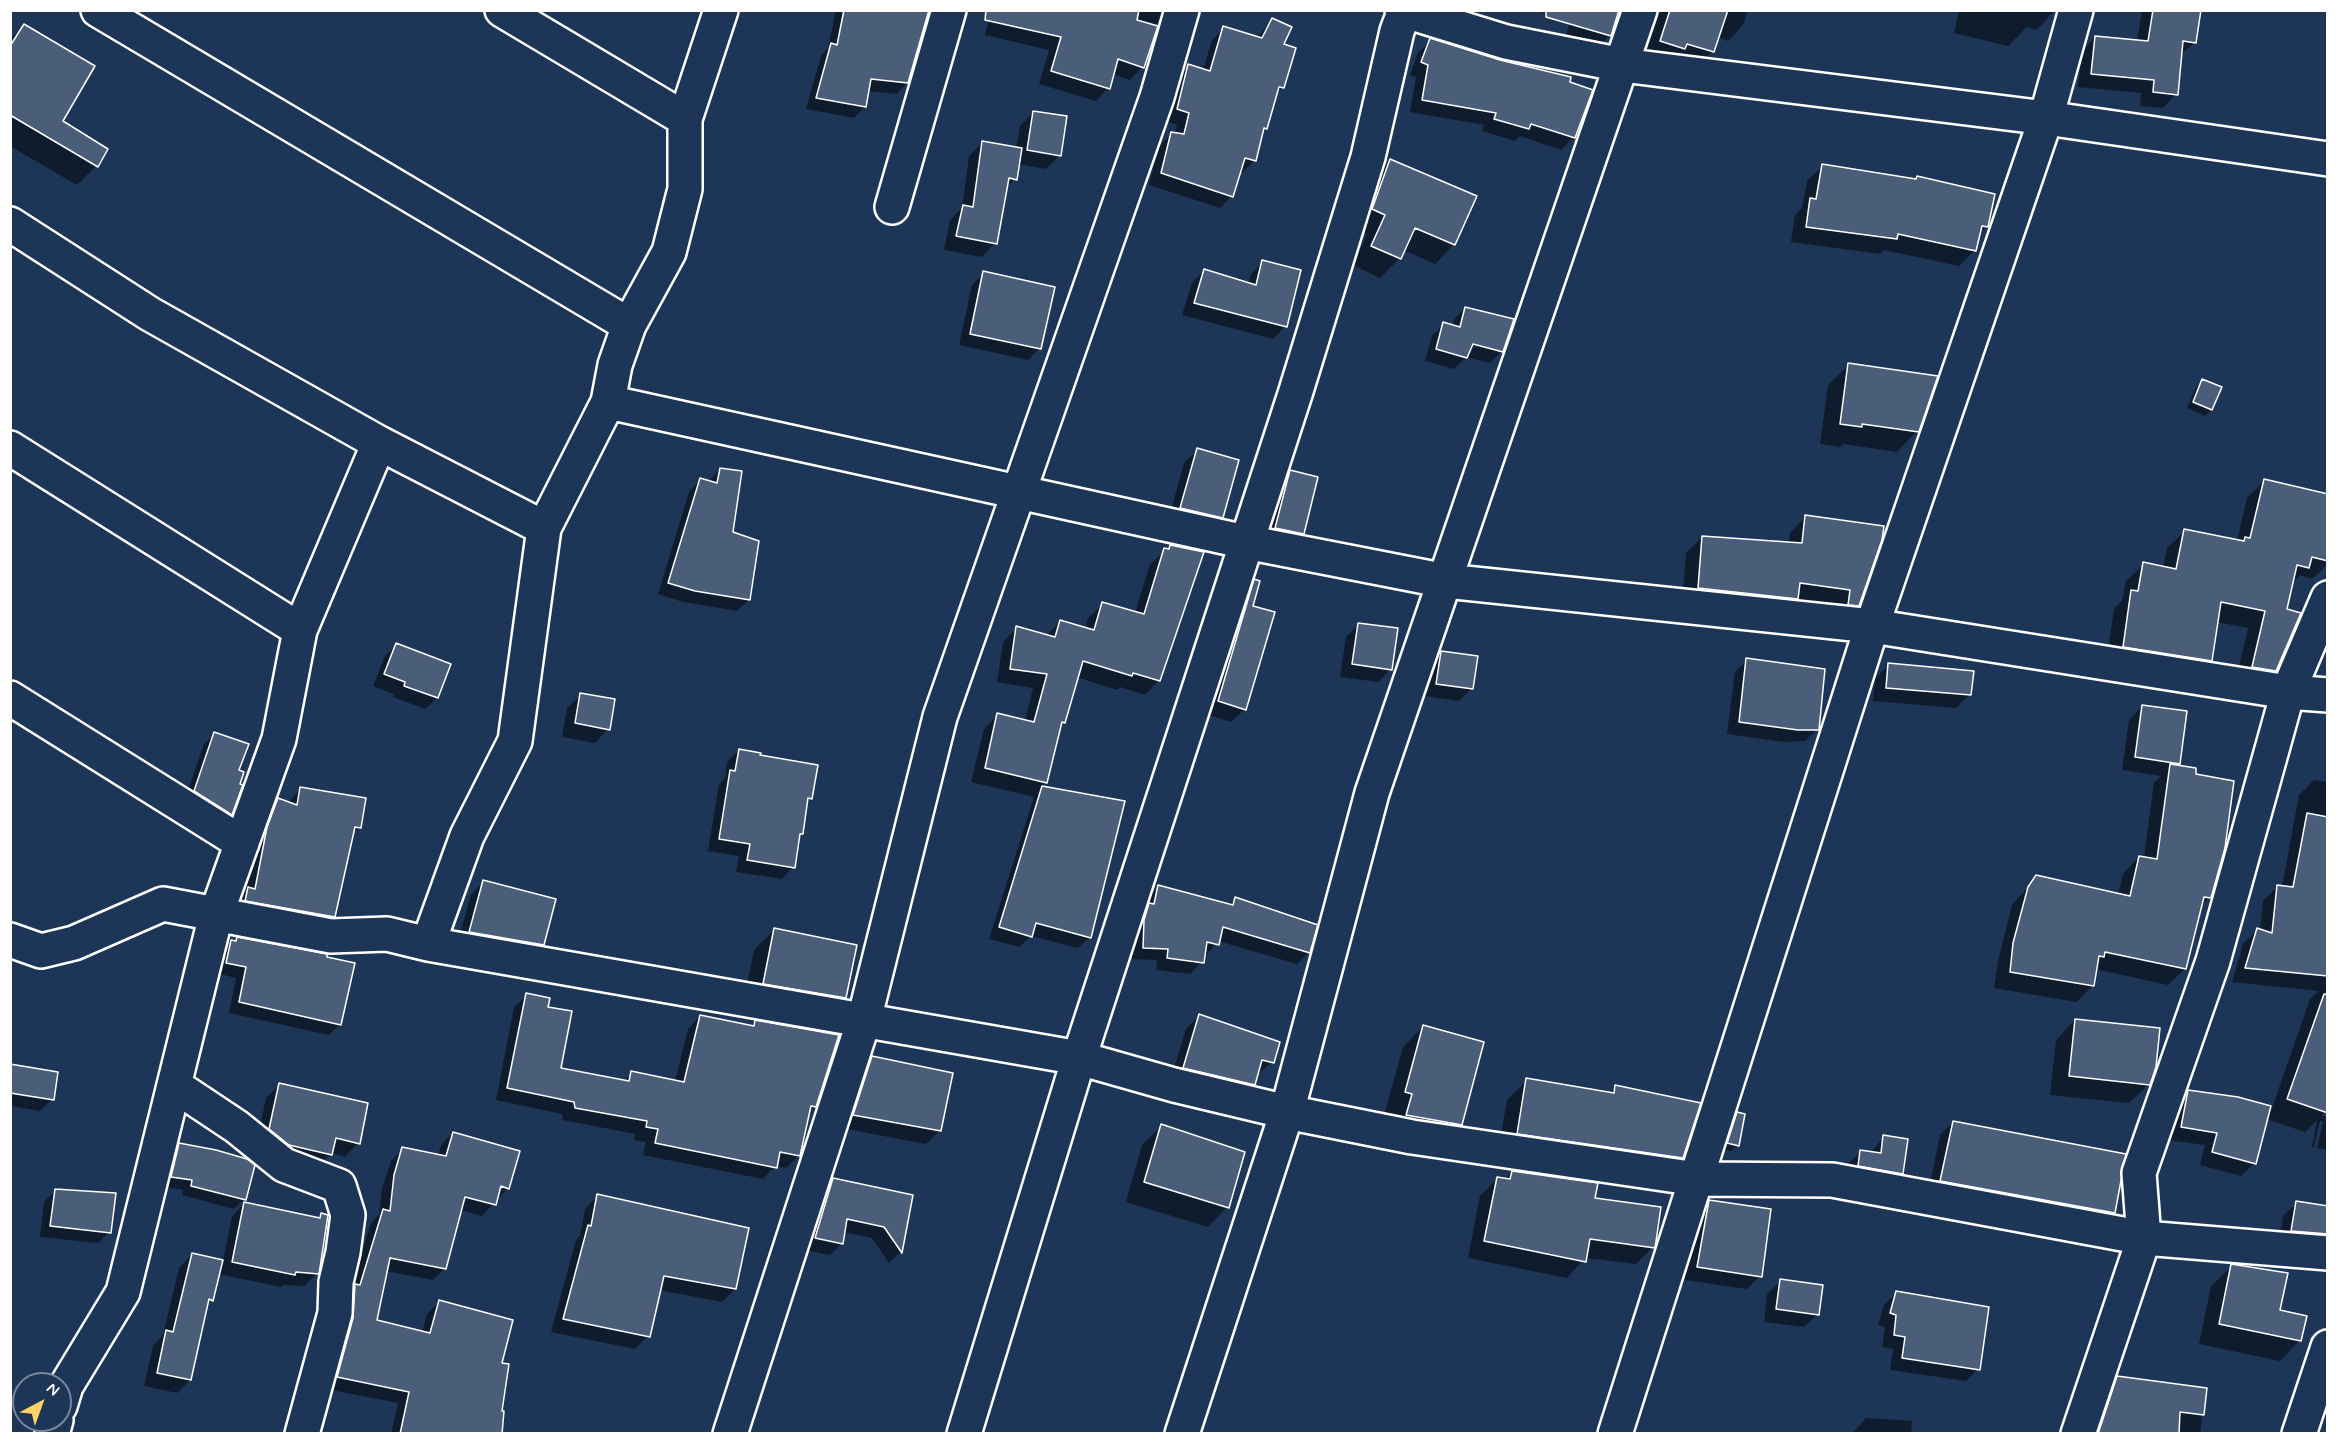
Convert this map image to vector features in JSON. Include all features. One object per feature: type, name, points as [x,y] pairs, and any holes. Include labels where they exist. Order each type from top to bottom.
[{"type":"street","points":[[98,10],[629,325]]},
{"type":"street","points":[[502,10],[685,119]]},
{"type":"street","points":[[428,944],[467,836],[515,741],[544,528],[608,402],[615,365],[629,325],[669,252],[685,189],[685,119],[721,10]]},
{"type":"street","points":[[892,207],[949,10]]},
{"type":"street","points":[[730,1434],[864,1020],[940,717],[1157,97],[1182,10]]},
{"type":"street","points":[[1182,1434],[1287,1112],[1372,793],[1640,10]]},
{"type":"street","points":[[1615,1434],[1872,626],[2046,118],[2076,10]]},
{"type":"street","points":[[964,1434],[1079,1058],[1368,157],[1397,31],[1404,11],[1506,42],[1622,65],[2046,118],[2328,159]]},
{"type":"street","points":[[10,224],[150,314],[379,443],[544,528]]},
{"type":"street","points":[[608,402],[1246,542],[1446,581],[1872,626],[2288,692],[2328,695]]},
{"type":"street","points":[[72,1376],[123,1292],[135,1254],[216,915],[279,739],[300,630],[379,443]]},
{"type":"street","points":[[10,448],[300,630]]},
{"type":"street","points":[[2078,1434],[2144,1238],[2139,1173],[2213,961],[2288,692],[2328,598]]},
{"type":"street","points":[[10,698],[242,843]]},
{"type":"street","points":[[10,940],[41,951],[74,943],[163,904],[331,936],[387,934],[428,944],[1079,1058],[1174,1086],[1412,1137],[1697,1179],[1832,1180],[2144,1238],[2328,1253]]},
{"type":"street","points":[[174,1085],[237,1127],[284,1165],[339,1186],[348,1215],[344,1252],[336,1282],[335,1313],[302,1434]]},
{"type":"street","points":[[2299,1434],[2328,1347]]},
{"type":"building","points":[[844,10],[929,10],[908,83],[871,79],[866,107],[816,98],[831,43],[837,45]]},
{"type":"building","points":[[986,10],[1139,10],[1137,20],[1158,26],[1144,68],[1118,59],[1110,89],[1051,71],[1061,37],[985,20]]},
{"type":"building","points":[[1546,10],[1619,10],[1611,36],[1546,17]]},
{"type":"building","points":[[1670,10],[1728,10],[1714,52],[1687,44],[1685,49],[1660,41]]},
{"type":"building","points":[[2153,10],[2201,10],[2196,43],[2183,41],[2178,95],[2153,92],[2154,80],[2091,74],[2095,36],[2148,41]]},
{"type":"building","points":[[1272,18],[1292,27],[1284,44],[1296,48],[1284,88],[1279,87],[1267,129],[1264,128],[1256,161],[1245,158],[1233,197],[1161,173],[1171,132],[1184,134],[1189,113],[1177,109],[1188,64],[1210,71],[1223,26],[1262,38]]},
{"type":"building","points":[[24,24],[95,66],[63,121],[108,149],[98,167],[10,115],[10,46]]},
{"type":"building","points":[[1430,38],[1500,60],[1571,77],[1570,82],[1593,90],[1575,138],[1531,124],[1529,129],[1494,119],[1496,113],[1422,100],[1428,65],[1421,62]]},
{"type":"building","points":[[1033,111],[1067,116],[1061,156],[1027,150]]},
{"type":"building","points":[[982,141],[1022,148],[1017,180],[1009,178],[997,244],[956,236],[963,205],[973,207]]},
{"type":"building","points":[[1390,159],[1477,196],[1455,245],[1415,228],[1401,259],[1371,246],[1385,215],[1372,209]]},
{"type":"building","points":[[1822,164],[1916,179],[1917,176],[1995,194],[1988,227],[1982,226],[1976,251],[1898,234],[1897,239],[1806,227],[1810,198],[1816,199]]},
{"type":"building","points":[[1262,260],[1301,270],[1287,327],[1194,303],[1204,269],[1256,285]]},
{"type":"building","points":[[983,271],[1055,287],[1041,349],[970,334]]},
{"type":"building","points":[[1465,307],[1514,319],[1503,352],[1473,344],[1467,358],[1436,349],[1443,322],[1460,327]]},
{"type":"building","points":[[1848,363],[1938,376],[1919,432],[1862,424],[1862,427],[1840,424]]},
{"type":"building","points":[[2202,379],[2222,387],[2212,410],[2193,402]]},
{"type":"building","points":[[1197,448],[1239,460],[1223,518],[1180,508]]},
{"type":"building","points":[[720,468],[742,471],[733,532],[759,541],[750,600],[695,591],[668,583],[700,478],[717,483]]},
{"type":"building","points":[[1290,470],[1318,477],[1304,534],[1275,528]]},
{"type":"building","points":[[2264,479],[2328,494],[2328,561],[2312,557],[2309,568],[2297,565],[2287,609],[2301,613],[2276,671],[2252,667],[2265,611],[2221,602],[2212,661],[2123,647],[2131,590],[2138,591],[2143,562],[2176,569],[2184,529],[2244,541],[2245,537],[2250,538]]},
{"type":"building","points":[[1805,515],[1884,526],[1882,540],[1859,606],[1848,605],[1850,590],[1800,583],[1798,599],[1698,588],[1702,536],[1802,543]]},
{"type":"building","points":[[1170,545],[1204,552],[1160,681],[1133,673],[1132,676],[1083,661],[1065,723],[1062,722],[1047,783],[985,768],[997,713],[1034,722],[1047,674],[1010,669],[1016,626],[1055,637],[1060,620],[1094,630],[1102,602],[1144,614],[1164,548],[1169,549]]},
{"type":"building","points":[[1254,579],[1260,581],[1253,606],[1275,612],[1246,710],[1218,701]]},
{"type":"building","points":[[1358,623],[1398,628],[1392,670],[1352,664]]},
{"type":"building","points":[[396,643],[451,664],[438,698],[404,686],[405,682],[384,674]]},
{"type":"building","points":[[1441,651],[1478,656],[1473,689],[1436,684]]},
{"type":"building","points":[[1746,658],[1825,669],[1819,730],[1798,730],[1739,722]]},
{"type":"building","points":[[1888,663],[1974,671],[1971,695],[1886,688]]},
{"type":"building","points":[[580,693],[615,699],[610,730],[575,723]]},
{"type":"building","points":[[2142,705],[2187,711],[2180,764],[2135,757]]},
{"type":"building","points":[[214,732],[249,744],[239,770],[244,772],[240,784],[243,785],[232,815],[194,791]]},
{"type":"building","points":[[739,749],[818,765],[812,799],[808,798],[795,868],[747,860],[750,844],[719,839],[730,770],[735,771]]},
{"type":"building","points":[[2170,764],[2196,768],[2196,774],[2234,781],[2225,848],[2211,898],[2204,897],[2186,969],[2105,952],[2104,957],[2099,956],[2094,986],[2010,972],[2013,943],[2028,887],[2036,875],[2130,896],[2139,856],[2157,859]]},
{"type":"building","points":[[1042,786],[1125,801],[1091,938],[1036,923],[1032,937],[999,927]]},
{"type":"building","points":[[300,787],[366,798],[361,828],[355,827],[335,917],[245,901],[248,887],[255,889],[267,827],[278,798],[297,805]]},
{"type":"building","points":[[2307,813],[2328,817],[2328,976],[2245,968],[2257,928],[2272,933],[2277,885],[2293,887]]},
{"type":"building","points":[[483,880],[556,899],[544,945],[469,932]]},
{"type":"building","points":[[1158,885],[1233,905],[1235,897],[1318,925],[1310,953],[1223,927],[1219,945],[1207,942],[1204,963],[1167,958],[1168,949],[1143,948],[1144,920],[1149,903],[1154,904]]},
{"type":"building","points":[[774,928],[857,945],[846,998],[763,984]]},
{"type":"building","points":[[237,937],[327,954],[327,957],[355,963],[341,1025],[239,1002],[246,967],[226,963],[231,940],[236,941]]},
{"type":"building","points":[[526,993],[550,998],[548,1007],[572,1011],[561,1068],[629,1081],[631,1071],[684,1082],[700,1015],[754,1026],[755,1020],[839,1035],[816,1107],[811,1106],[800,1156],[780,1152],[777,1168],[655,1143],[658,1129],[646,1127],[647,1121],[575,1108],[574,1102],[507,1088]]},
{"type":"building","points":[[2324,994],[2328,994],[2328,1113],[2287,1099]]},
{"type":"building","points":[[1199,1014],[1280,1042],[1274,1063],[1262,1060],[1255,1085],[1183,1068]]},
{"type":"building","points":[[2075,1019],[2160,1028],[2156,1067],[2150,1085],[2069,1076]]},
{"type":"building","points":[[1423,1025],[1484,1042],[1462,1125],[1406,1115],[1412,1094],[1405,1092]]},
{"type":"building","points":[[872,1056],[953,1073],[941,1131],[853,1115]]},
{"type":"building","points":[[10,1064],[58,1072],[54,1100],[10,1093]]},
{"type":"building","points":[[1526,1078],[1614,1093],[1615,1085],[1701,1103],[1683,1158],[1517,1134]]},
{"type":"building","points":[[279,1083],[368,1103],[360,1144],[336,1138],[332,1155],[289,1145],[269,1129]]},
{"type":"building","points":[[2188,1090],[2238,1097],[2271,1106],[2256,1164],[2212,1152],[2217,1133],[2181,1127]]},
{"type":"building","points":[[1737,1112],[1745,1114],[1739,1146],[1727,1143]]},
{"type":"building","points":[[1953,1121],[2126,1154],[2115,1213],[1940,1181]]},
{"type":"building","points":[[1161,1124],[1245,1152],[1229,1208],[1144,1182]]},
{"type":"building","points":[[453,1132],[520,1151],[509,1189],[501,1186],[496,1205],[465,1197],[446,1269],[390,1258],[377,1320],[430,1333],[439,1300],[513,1320],[502,1363],[509,1364],[502,1411],[504,1411],[502,1434],[400,1434],[409,1392],[337,1377],[353,1318],[355,1284],[360,1285],[383,1209],[390,1211],[394,1175],[402,1147],[446,1156]]},
{"type":"building","points":[[1883,1135],[1908,1139],[1903,1174],[1858,1166],[1860,1150],[1881,1153]]},
{"type":"building","points":[[179,1143],[216,1150],[247,1159],[255,1165],[246,1200],[191,1186],[192,1180],[171,1177]]},
{"type":"building","points":[[1512,1171],[1598,1183],[1595,1198],[1661,1207],[1655,1248],[1590,1239],[1586,1262],[1484,1241],[1497,1177],[1510,1179]]},
{"type":"building","points":[[833,1178],[913,1195],[902,1253],[884,1227],[847,1219],[843,1244],[815,1238]]},
{"type":"building","points":[[55,1189],[116,1193],[111,1233],[50,1226]]},
{"type":"building","points":[[597,1194],[749,1228],[736,1289],[664,1276],[650,1337],[563,1319],[588,1225],[591,1226]]},
{"type":"building","points":[[1709,1200],[1771,1209],[1762,1277],[1697,1267]]},
{"type":"building","points":[[2296,1201],[2328,1206],[2328,1234],[2291,1231]]},
{"type":"building","points":[[244,1202],[320,1218],[321,1213],[328,1215],[319,1274],[296,1272],[295,1275],[232,1262]]},
{"type":"building","points":[[192,1253],[223,1260],[213,1301],[209,1299],[191,1380],[157,1373],[166,1330],[173,1332]]},
{"type":"building","points":[[2231,1264],[2288,1273],[2280,1310],[2307,1316],[2301,1341],[2219,1324]]},
{"type":"building","points":[[1780,1279],[1823,1285],[1819,1315],[1776,1309]]},
{"type":"building","points":[[1896,1291],[1989,1307],[1980,1370],[1902,1358],[1905,1337],[1894,1335],[1896,1315],[1890,1313]]},
{"type":"building","points":[[2117,1376],[2207,1388],[2204,1415],[2180,1412],[2179,1434],[2098,1434]]}]
